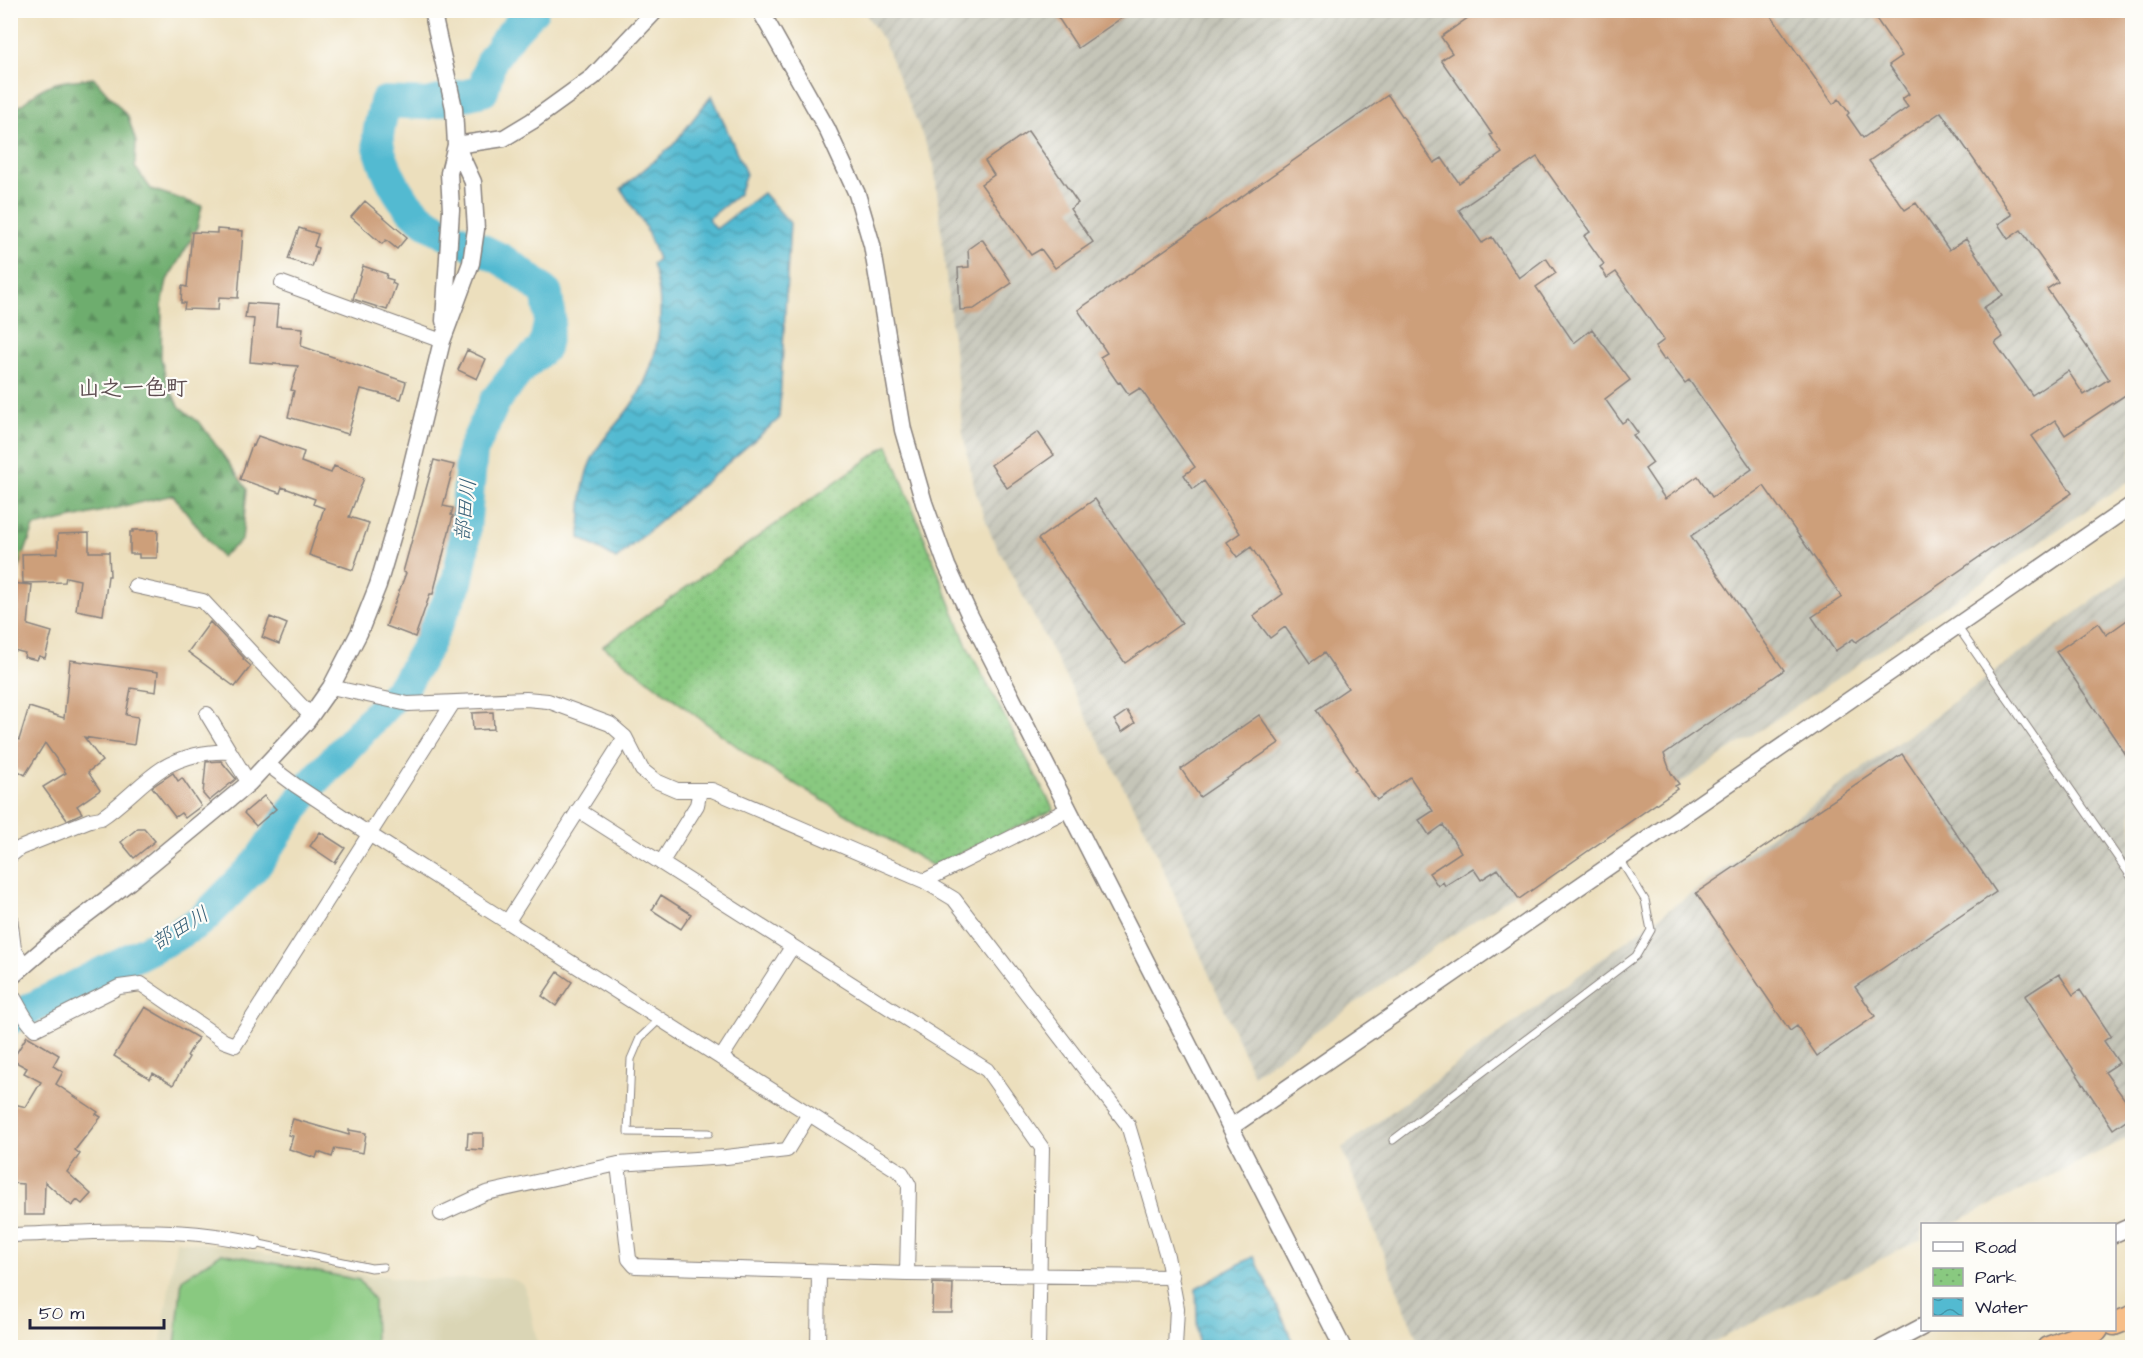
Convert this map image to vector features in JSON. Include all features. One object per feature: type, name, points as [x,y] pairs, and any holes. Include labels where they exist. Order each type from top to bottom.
[{"type":"highway","points":[[2116,1324],[2133,1317]]},
{"type":"highway","points":[[2048,1347],[2092,1331]]},
{"type":"street","points":[[432,10],[454,108],[456,145],[449,173],[451,210],[442,341]]},
{"type":"street","points":[[456,145],[504,138],[532,121],[593,76],[656,10]]},
{"type":"street","points":[[760,10],[827,129],[857,194],[872,245],[903,430],[924,504],[947,566],[969,615],[1343,1347]]},
{"type":"street","points":[[10,978],[249,783],[311,716],[332,687],[359,633],[378,585],[404,497],[442,341],[471,263],[476,229],[473,182],[456,145]]},
{"type":"street","points":[[282,283],[442,341]]},
{"type":"street","points":[[1231,1127],[2133,505]]},
{"type":"street","points":[[135,586],[203,600],[311,716]]},
{"type":"street","points":[[332,687],[377,699],[408,704],[526,699],[548,701],[610,724],[625,736],[642,770],[656,781],[677,790],[712,790],[924,881],[954,899],[1128,1125],[1172,1277],[1177,1308],[1174,1347]]},
{"type":"street","points":[[14,997],[29,1025],[35,1029],[119,987],[141,984],[224,1041],[235,1045],[453,703]]},
{"type":"street","points":[[207,714],[249,783]]},
{"type":"street","points":[[508,921],[625,736]]},
{"type":"street","points":[[10,856],[20,848],[90,820],[101,818],[164,768],[204,752],[230,752]]},
{"type":"street","points":[[267,764],[369,834],[902,1173],[909,1185],[907,1274]]},
{"type":"street","points":[[661,863],[698,805],[700,790]]},
{"type":"street","points":[[924,881],[1069,809]]},
{"type":"street","points":[[578,810],[987,1070],[1042,1148],[1038,1347]]},
{"type":"street","points":[[10,916],[14,949],[25,966]]},
{"type":"street","points":[[722,1058],[792,947]]},
{"type":"street","points":[[441,1214],[486,1192],[618,1164],[726,1157],[787,1150],[809,1114]]},
{"type":"street","points":[[618,1164],[629,1259],[634,1266],[1040,1277],[1172,1277]]},
{"type":"street","points":[[2116,1234],[2133,1226]]},
{"type":"street","points":[[10,1235],[170,1230],[229,1237],[255,1243]]},
{"type":"street","points":[[818,1347],[819,1272]]},
{"type":"street","points":[[1882,1347],[1921,1328]]},
{"type":"lane","points":[[1957,626],[2133,878]]},
{"type":"lane","points":[[1393,1140],[1636,956],[1651,930],[1645,900],[1620,859]]},
{"type":"lane","points":[[660,1019],[640,1038],[631,1059],[628,1132],[709,1133]]},
{"type":"lane","points":[[255,1243],[370,1268],[383,1267]]},
{"type":"shaded area","points":[[864,11],[2132,11],[2132,479],[1441,943],[1253,1075],[1146,830],[991,535],[975,490],[963,434],[934,164],[884,42]]},
{"type":"shaded area","points":[[2132,572],[2132,1136],[1954,1223],[1921,1223],[1921,1239],[1701,1348],[1420,1347],[1342,1148]]},
{"type":"shaded area","points":[[176,1241],[229,1246],[371,1277],[379,1275],[414,1281],[506,1277],[523,1285],[528,1297],[538,1347],[160,1348]]},
{"type":"green space","points":[[94,78],[128,117],[136,142],[135,167],[151,189],[202,206],[196,232],[167,280],[162,306],[161,358],[167,384],[180,407],[201,424],[247,489],[242,540],[221,557],[173,495],[34,527],[11,591],[11,111],[48,86]]},
{"type":"green space","points":[[888,445],[967,646],[1054,810],[933,866],[758,762],[603,646]]},
{"type":"green space","points":[[222,1253],[359,1280],[374,1300],[375,1347],[175,1347],[182,1279]]},
{"type":"water","points":[[712,95],[746,174],[739,194],[708,219],[716,229],[763,193],[790,223],[779,419],[616,559],[580,538],[584,484],[586,473],[599,446],[643,386],[655,352],[660,316],[657,281],[652,264],[658,259],[645,226],[621,189],[673,145]]},
{"type":"water","points":[[1254,1256],[1296,1347],[1198,1347],[1196,1288]]},
{"type":"building","points":[[1053,10],[1133,10],[1078,48]]},
{"type":"building","points":[[1479,10],[1767,10],[1833,104],[1839,99],[1863,138],[1908,107],[1902,99],[1909,94],[1889,65],[1902,56],[1870,10],[2133,10],[2133,390],[2065,435],[2055,420],[2032,436],[2072,493],[1856,642],[1853,639],[1835,651],[1812,617],[1842,597],[1764,486],[1691,536],[1784,670],[1664,754],[1671,773],[1679,784],[1675,786],[1677,789],[1519,899],[1498,869],[1481,880],[1473,868],[1445,886],[1443,882],[1438,886],[1429,873],[1461,852],[1443,825],[1429,835],[1419,820],[1433,811],[1410,777],[1377,800],[1355,770],[1357,769],[1316,710],[1348,688],[1324,653],[1310,663],[1285,627],[1270,638],[1253,616],[1283,594],[1251,547],[1237,557],[1227,542],[1240,533],[1204,481],[1193,489],[1184,475],[1195,467],[1140,388],[1129,395],[1120,382],[1118,383],[1100,357],[1107,353],[1078,310],[1388,95],[1434,163],[1442,158],[1459,183],[1502,153],[1490,135],[1492,134],[1441,60],[1452,53],[1441,37]],"holes":[[[1941,112],[2012,215],[1998,224],[2008,239],[2021,230],[2058,282],[2047,289],[2109,379],[2084,395],[2068,371],[2032,395],[1995,343],[2003,337],[1983,308],[2003,295],[1966,239],[1949,250],[1916,203],[1905,210],[1869,161]],[[1537,157],[1590,232],[1584,236],[1604,264],[1600,267],[1607,278],[1616,272],[1664,340],[1655,347],[1685,383],[1689,380],[1752,469],[1712,497],[1698,476],[1665,499],[1645,469],[1653,463],[1633,435],[1638,433],[1628,419],[1622,423],[1605,399],[1630,380],[1592,329],[1574,343],[1536,287],[1556,273],[1546,258],[1519,278],[1492,237],[1482,243],[1459,210]]]},
{"type":"building","points":[[1028,131],[1078,203],[1070,209],[1093,242],[1055,268],[1041,249],[1031,255],[981,184],[994,175],[985,161]]},
{"type":"building","points":[[365,201],[407,237],[397,249],[386,240],[382,244],[351,217]]},
{"type":"building","points":[[299,228],[318,234],[314,246],[318,248],[312,267],[288,259]]},
{"type":"building","points":[[217,229],[243,231],[238,298],[219,297],[218,310],[184,309],[185,303],[181,303],[182,286],[187,287],[192,232],[217,233]]},
{"type":"building","points":[[982,239],[1012,283],[974,309],[960,310],[958,268],[969,267],[968,249]]},
{"type":"building","points":[[363,266],[387,274],[386,278],[393,280],[392,283],[396,285],[387,310],[353,299]]},
{"type":"building","points":[[247,303],[278,305],[276,326],[303,328],[301,346],[406,382],[401,399],[361,389],[348,434],[288,417],[294,391],[291,390],[298,366],[250,362],[254,319],[245,318]]},
{"type":"building","points":[[467,350],[486,359],[477,379],[458,370]]},
{"type":"building","points":[[1038,432],[1054,455],[1007,488],[991,465]]},
{"type":"building","points":[[258,436],[304,452],[301,462],[331,473],[334,466],[364,478],[349,517],[369,523],[353,570],[309,555],[324,508],[313,504],[315,499],[282,487],[280,493],[240,479],[252,445],[254,446]]},
{"type":"building","points":[[434,460],[454,465],[443,506],[453,508],[451,515],[453,516],[433,594],[430,594],[415,637],[386,626],[406,573],[403,572]]},
{"type":"building","points":[[1095,499],[1182,623],[1125,663],[1038,539]]},
{"type":"building","points":[[158,530],[157,558],[139,558],[139,554],[130,554],[130,532]]},
{"type":"building","points":[[89,533],[89,552],[109,552],[110,576],[108,576],[103,615],[76,610],[80,580],[66,577],[65,582],[23,583],[22,554],[58,553],[58,534]]},
{"type":"building","points":[[10,583],[32,585],[28,625],[52,632],[45,658],[39,656],[37,660],[24,657],[25,653],[10,649],[10,635],[18,607],[10,606]]},
{"type":"building","points":[[2133,616],[2133,765],[2056,652],[2098,623],[2106,635]]},
{"type":"building","points":[[270,617],[287,624],[279,644],[262,637]]},
{"type":"building","points":[[210,622],[251,666],[235,687],[188,652]]},
{"type":"building","points":[[70,660],[158,672],[156,692],[131,688],[126,715],[138,717],[134,745],[84,737],[102,761],[88,772],[100,790],[77,806],[82,813],[67,820],[43,787],[66,773],[45,743],[25,775],[10,766],[10,735],[19,740],[29,707],[64,718]]},
{"type":"building","points":[[1127,711],[1135,723],[1122,732],[1114,720]]},
{"type":"building","points":[[493,712],[494,729],[473,730],[472,713]]},
{"type":"building","points":[[1259,715],[1279,743],[1200,797],[1181,769]]},
{"type":"building","points":[[1902,754],[1996,892],[1855,987],[1875,1016],[1817,1056],[1797,1026],[1790,1031],[1696,893]]},
{"type":"building","points":[[221,761],[236,779],[209,801],[203,794],[206,762]]},
{"type":"building","points":[[173,773],[178,781],[182,778],[201,806],[185,818],[181,813],[175,817],[152,787]]},
{"type":"building","points":[[264,796],[276,809],[256,826],[244,813]]},
{"type":"building","points":[[138,828],[144,828],[155,841],[134,858],[121,842]]},
{"type":"building","points":[[320,832],[345,848],[335,863],[310,846]]},
{"type":"building","points":[[661,895],[691,914],[681,929],[652,910]]},
{"type":"building","points":[[558,972],[572,982],[556,1006],[542,996]]},
{"type":"building","points":[[2059,974],[2073,995],[2080,990],[2111,1036],[2104,1041],[2119,1063],[2105,1072],[2133,1111],[2133,1115],[2113,1129],[2025,996]]},
{"type":"building","points":[[145,1007],[198,1038],[173,1085],[153,1073],[150,1079],[114,1056]]},
{"type":"building","points":[[27,1036],[59,1055],[53,1066],[63,1072],[56,1084],[98,1112],[96,1114],[101,1117],[75,1150],[80,1154],[67,1172],[91,1194],[82,1204],[77,1200],[72,1206],[45,1182],[44,1215],[24,1215],[24,1184],[10,1183],[10,1103],[26,1107],[41,1082],[24,1073],[27,1068],[12,1060]]},
{"type":"building","points":[[293,1119],[349,1135],[349,1130],[366,1133],[363,1153],[335,1148],[332,1157],[318,1152],[316,1158],[289,1149],[293,1136],[288,1135]]},
{"type":"building","points":[[468,1133],[483,1133],[483,1150],[467,1149]]},
{"type":"building","points":[[933,1283],[953,1284],[952,1313],[932,1313]]},
{"type":"waterway","name":"部田川","points":[[10,1019],[177,935],[203,919],[256,865],[310,786],[406,683],[426,648],[457,582],[463,552],[472,452],[495,401],[521,368],[544,348],[550,319],[547,294],[530,280],[499,258],[433,226],[408,205],[397,190],[382,159],[378,143],[379,130],[385,102],[426,104],[483,91],[491,61],[508,37],[533,10]]},
{"type":"district","name":"山之一色町","points":[[133,387]]}]
